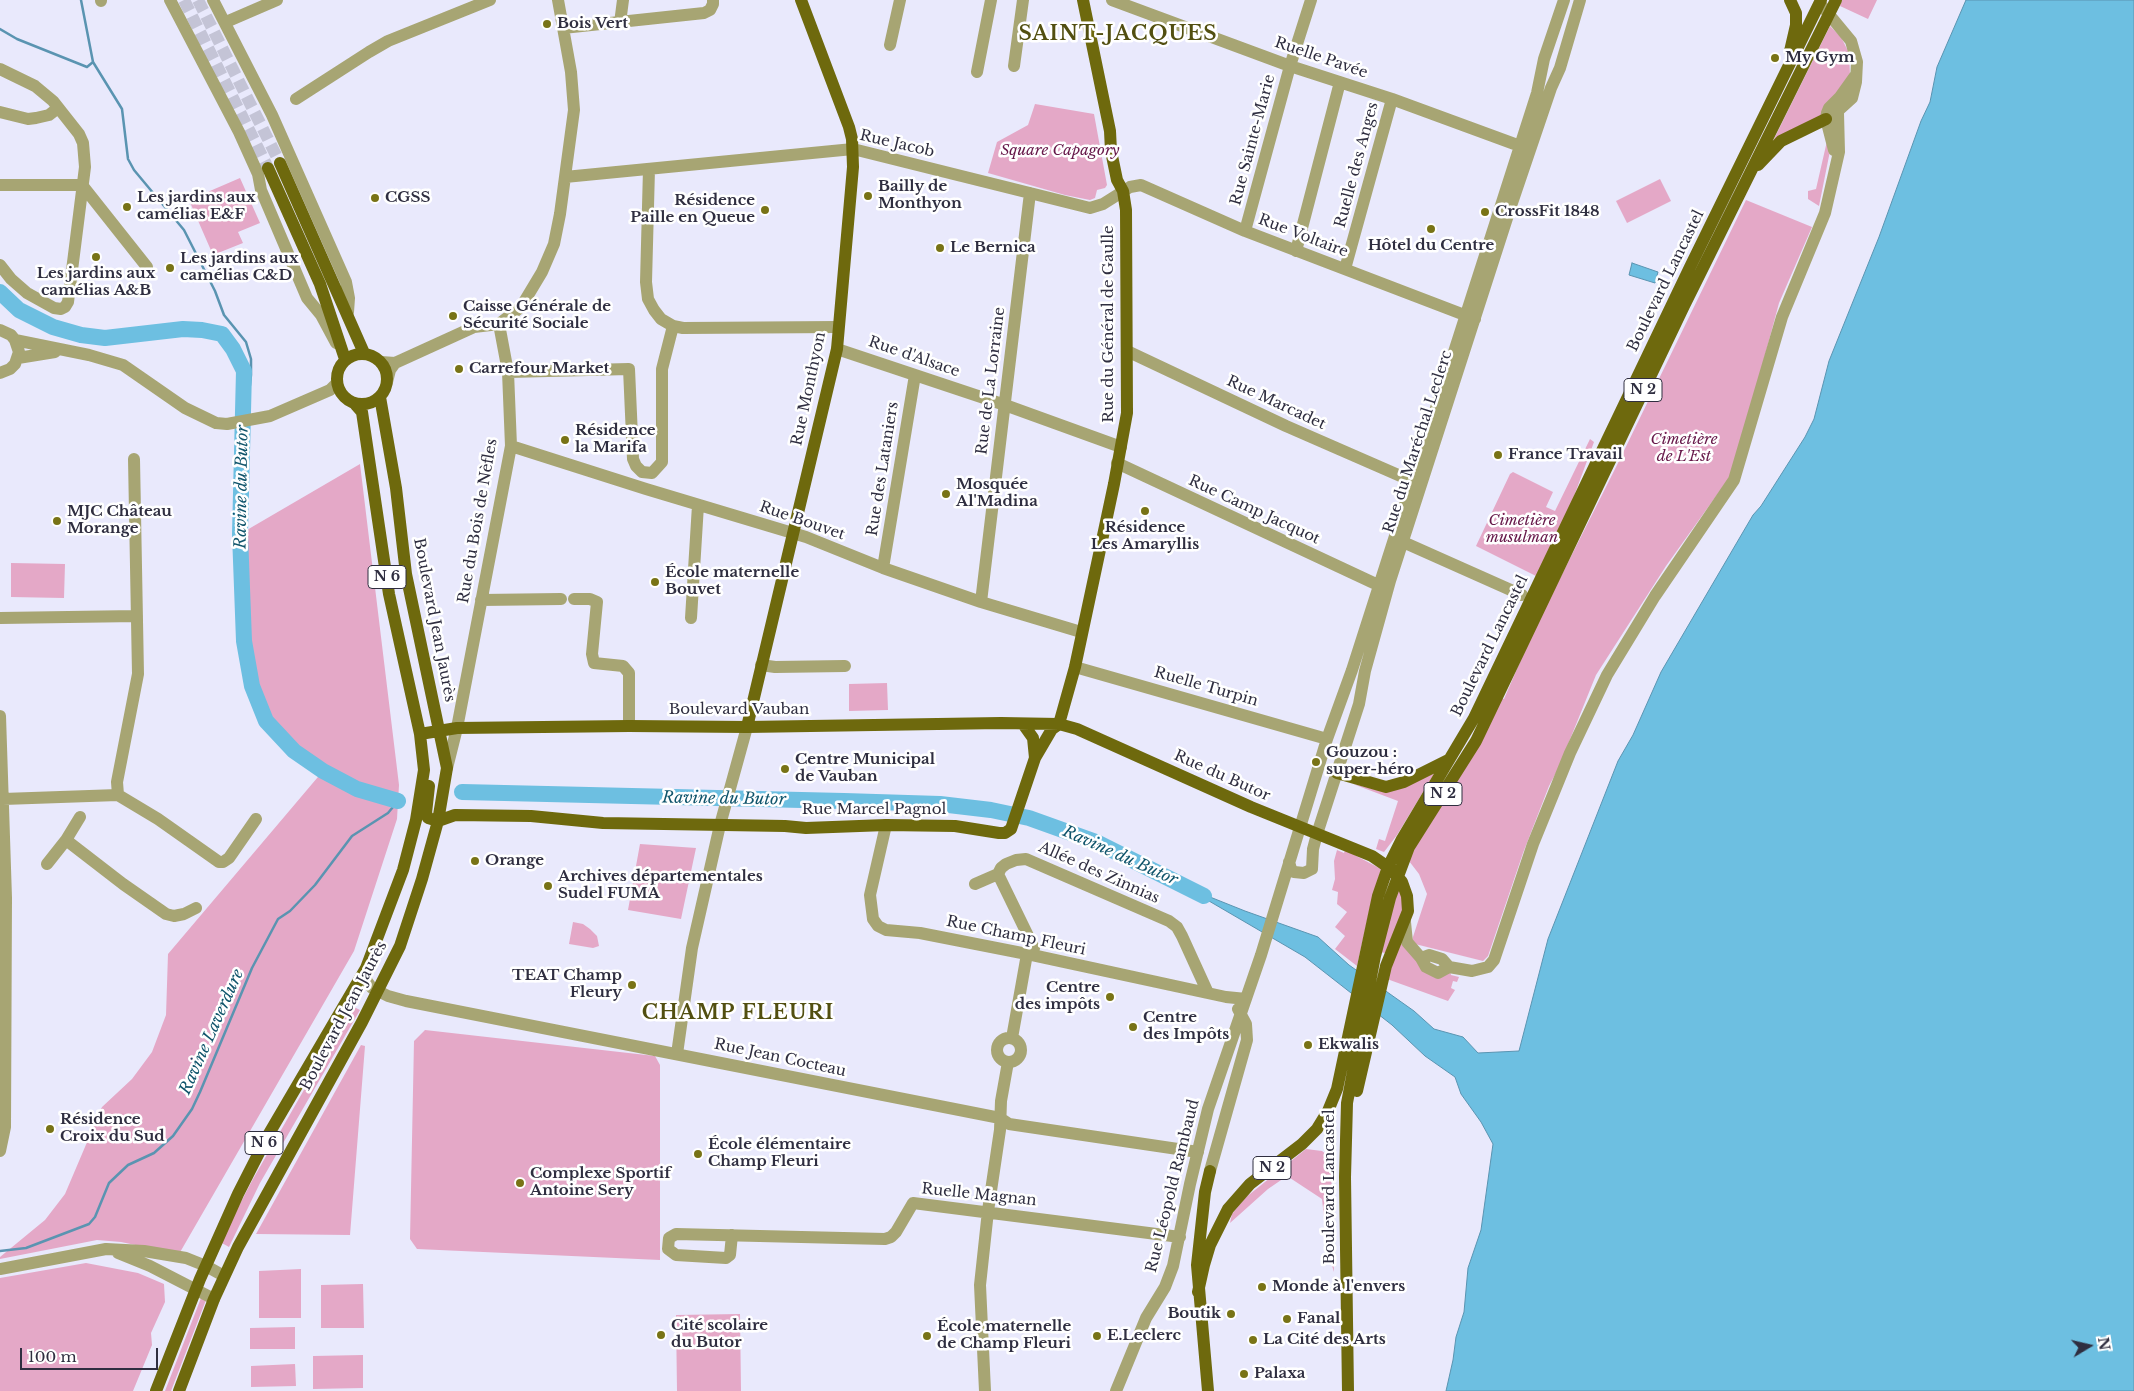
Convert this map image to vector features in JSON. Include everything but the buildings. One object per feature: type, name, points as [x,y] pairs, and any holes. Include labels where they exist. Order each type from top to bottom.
[{"type":"main road","name":"Rue Monthyon","points":[[747,728],[760,664],[837,349],[853,167],[851,135],[801,0]]},
{"type":"main road","name":"Rue du Général de Gaulle","points":[[1011,829],[1035,758],[1052,729],[1058,724],[1075,667],[1127,413],[1126,210],[1116,173],[1109,122],[1084,0]]},
{"type":"main road","points":[[1745,171],[1750,133],[1792,46],[1796,13],[1790,0]]},
{"type":"main road","name":"Boulevard Lancastel","points":[[1198,1292],[1210,1245],[1228,1210],[1250,1184],[1302,1144],[1317,1129],[1328,1111],[1356,1050],[1375,956],[1388,867],[1476,742],[1680,314],[1821,0]]},
{"type":"main road","name":"N 2","points":[[1745,171],[1816,41],[1835,1]]},
{"type":"main road","points":[[1745,171],[1781,141],[1832,116]]},
{"type":"main road","points":[[345,359],[320,284],[274,165],[348,312],[364,353]]},
{"type":"main road","name":"Boulevard Lancastel","points":[[1406,843],[1450,758],[1474,718],[1690,266],[1745,171]]},
{"type":"main road","points":[[336,388],[337,373],[345,359],[352,355],[364,353],[381,362],[385,368],[387,382],[380,397],[369,404],[355,404]]},
{"type":"main road","name":"Boulevard Jean Jaurès","points":[[156,1391],[195,1291],[238,1194],[267,1138],[362,976],[403,870],[417,814],[424,770],[420,734],[389,594],[362,412],[336,388]]},
{"type":"main road","name":"Boulevard Jean Jaurès","points":[[179,1391],[224,1276],[266,1193],[378,991],[400,946],[422,879],[438,821],[446,768],[406,574],[396,488],[380,397]]},
{"type":"main road","name":"Rue du Général de Gaulle","points":[[1023,724],[1033,738],[1035,758]]},
{"type":"main road","name":"Boulevard Vauban","points":[[420,734],[457,728],[630,726],[747,728],[1058,724]]},
{"type":"main road","name":"Rue du Butor","points":[[1058,724],[1077,729],[1301,828],[1372,856],[1391,869],[1402,882],[1407,896],[1408,910],[1356,1050]]},
{"type":"main road","points":[[1337,773],[1377,786],[1386,787],[1404,782],[1450,758]]},
{"type":"main road","points":[[424,770],[429,783],[426,813],[428,818],[438,821]]},
{"type":"main road","name":"Rue Marcel Pagnol","points":[[438,821],[455,815],[531,816],[603,823],[721,821],[806,828],[847,828],[886,824],[955,826],[999,833],[1011,829]]},
{"type":"main road","name":"Boulevard Lancastel","points":[[1348,1391],[1345,1177],[1356,1094],[1356,1050],[1362,967],[1384,897]]},
{"type":"main road","points":[[1198,1292],[1199,1233],[1210,1171]]},
{"type":"main road","name":"N 2","points":[[1198,1292],[1208,1391]]},
{"type":"street","points":[[170,0],[240,132],[258,174],[261,190],[307,298],[321,315],[345,359]]},
{"type":"street","points":[[213,0],[272,114],[346,282],[349,298],[348,312]]},
{"type":"street","points":[[226,22],[277,0]]},
{"type":"street","points":[[296,99],[369,52],[388,42],[490,0]]},
{"type":"street","points":[[381,362],[395,363],[474,327],[499,324],[521,307],[549,257],[554,244],[574,110],[571,72],[558,0]]},
{"type":"street","points":[[620,22],[623,0]]},
{"type":"street","points":[[563,28],[704,13],[710,10],[713,0]]},
{"type":"street","points":[[890,45],[900,0]]},
{"type":"street","points":[[977,72],[991,0]]},
{"type":"street","points":[[1014,66],[1023,0]]},
{"type":"street","name":"Ruelle Pavée","points":[[1112,0],[1290,66],[1392,99],[1520,146]]},
{"type":"street","name":"Rue Sainte-Marie","points":[[1245,231],[1310,0]]},
{"type":"street","name":"Rue du Maréchal Leclerc","points":[[1289,862],[1290,869],[1294,872],[1308,873],[1312,869],[1313,849],[1317,834],[1359,704],[1367,663],[1540,82],[1544,59],[1564,0]]},
{"type":"street","name":"Rue du Maréchal Leclerc","points":[[1279,897],[1412,481],[1544,107],[1560,68],[1580,0]]},
{"type":"street","points":[[1405,922],[1407,942],[1421,958],[1426,968],[1438,972],[1449,967],[1472,972],[1481,970],[1494,960],[1533,844],[1570,753],[1607,675],[1655,596],[1734,480],[1782,316],[1826,213],[1836,161],[1840,152],[1829,108],[1840,97],[1856,74],[1856,54],[1850,41],[1816,0]]},
{"type":"street","points":[[0,69],[35,86],[75,127],[83,143],[85,166],[68,302],[61,309],[46,305],[26,293],[11,279],[0,264]]},
{"type":"street","points":[[1296,250],[1340,82]]},
{"type":"street","name":"Ruelle des Anges","points":[[1345,269],[1392,99]]},
{"type":"street","points":[[0,112],[28,119],[49,115],[58,108]]},
{"type":"street","points":[[1832,116],[1832,140],[1836,161]]},
{"type":"street","points":[[1806,129],[1824,132],[1832,140]]},
{"type":"street","name":"Rue Jacob","points":[[565,177],[853,149],[1090,208],[1103,204],[1122,191]]},
{"type":"street","points":[[649,169],[646,282],[648,299],[661,319],[673,326],[683,328],[838,326]]},
{"type":"street","points":[[0,185],[82,185]]},
{"type":"street","points":[[82,185],[147,267]]},
{"type":"street","name":"Rue Voltaire","points":[[1122,191],[1130,187],[1146,186],[1245,231],[1470,317]]},
{"type":"street","name":"Rue de La Lorraine","points":[[981,602],[1030,193]]},
{"type":"street","name":"Rue du Bois de Nèfles","points":[[446,768],[457,728],[480,600],[512,446],[508,372],[499,324]]},
{"type":"street","points":[[508,372],[629,369],[633,459],[636,466],[642,472],[652,473],[662,462],[662,369],[673,326]]},
{"type":"street","points":[[0,330],[11,335],[16,340],[18,346],[18,358],[1,377]]},
{"type":"street","points":[[16,340],[106,359],[123,365],[185,408],[203,418],[226,424],[260,420],[336,388]]},
{"type":"street","name":"Rue d'Alsace","points":[[837,349],[1005,405],[1121,447]]},
{"type":"street","points":[[18,358],[62,350]]},
{"type":"street","name":"Rue Marcadet","points":[[1127,351],[1286,426],[1412,481]]},
{"type":"street","points":[[387,382],[395,363]]},
{"type":"street","name":"Rue des Lataniers","points":[[883,568],[915,375]]},
{"type":"street","name":"Rue Bouvet","points":[[512,446],[793,533],[883,568],[981,602],[1081,632]]},
{"type":"street","points":[[118,795],[117,782],[138,674],[134,459]]},
{"type":"street","name":"Rue Camp Jacquot","points":[[1117,463],[1378,585]]},
{"type":"street","points":[[691,618],[698,505]]},
{"type":"street","points":[[1403,542],[1522,595]]},
{"type":"street","points":[[480,600],[561,599]]},
{"type":"street","points":[[574,599],[590,599],[597,602],[592,654],[594,663],[623,666],[629,673],[630,726]]},
{"type":"street","points":[[0,618],[137,616]]},
{"type":"street","points":[[760,664],[775,667],[845,666]]},
{"type":"street","name":"Ruelle Turpin","points":[[1075,667],[1328,739]]},
{"type":"street","points":[[0,716],[6,898],[2,1039],[5,1127],[0,1148]]},
{"type":"street","points":[[677,1054],[692,948],[721,821],[747,728]]},
{"type":"street","points":[[1318,773],[1337,773]]},
{"type":"street","points":[[3,800],[118,795],[158,819],[219,862],[229,858],[256,819]]},
{"type":"street","points":[[47,864],[66,840],[80,817]]},
{"type":"street","name":"Rue Champ Fleuri","points":[[886,824],[870,895],[873,919],[878,926],[886,930],[920,933],[1030,954],[1226,997],[1246,998]]},
{"type":"street","points":[[872,825],[878,836],[880,849]]},
{"type":"street","points":[[66,840],[166,914],[174,916],[184,914],[196,908]]},
{"type":"street","name":"Allée des Zinnias","points":[[975,884],[998,874],[1006,864],[1026,859],[1169,921],[1177,927],[1182,936],[1208,993]]},
{"type":"street","points":[[985,1391],[980,1285],[988,1211],[1001,1101],[1008,1062],[1018,1058],[1021,1053],[1020,1043],[1012,1038],[1030,954],[1034,948],[998,874]]},
{"type":"street","name":"Rue Léopold Rambaud","points":[[1116,1391],[1146,1318],[1169,1278],[1208,1109],[1279,897]]},
{"type":"street","name":"Rue Jean Cocteau","points":[[362,976],[372,988],[388,996],[406,1000],[1000,1118],[1009,1124],[1198,1152]]},
{"type":"street","points":[[1210,1171],[1247,1040],[1246,1024],[1240,1013],[1226,997]]},
{"type":"street","name":"Ruelle Magnan","points":[[732,1236],[730,1255],[726,1258],[676,1255],[668,1249],[669,1238],[676,1234],[885,1239],[891,1237],[896,1232],[913,1203],[988,1211],[1180,1237]]},
{"type":"street","points":[[106,1249],[150,1266],[181,1281],[195,1291],[214,1299]]},
{"type":"street","points":[[0,1269],[106,1249],[144,1251],[186,1258],[224,1276]]},
{"type":"green space","points":[[1842,0],[1877,0],[1868,19],[1840,6]]},
{"type":"green space","points":[[1830,26],[1841,37],[1849,53],[1850,75],[1823,119],[1773,141]]},
{"type":"green space","name":"Square Capagory","points":[[1035,104],[1094,114],[1107,185],[1105,188],[1097,190],[1095,198],[1090,200],[1065,195],[988,173],[997,142],[1028,125]]},
{"type":"green space","points":[[1827,141],[1830,151],[1819,206],[1808,199],[1808,191],[1816,189]]},
{"type":"green space","points":[[240,178],[260,223],[238,232],[243,243],[213,255],[189,200]]},
{"type":"green space","points":[[1660,179],[1671,201],[1627,223],[1616,201]]},
{"type":"green space","name":"Cimetière de L'Est","points":[[1746,200],[1812,227],[1779,303],[1734,471],[1666,566],[1596,675],[1523,853],[1488,956],[1483,961],[1411,943],[1427,894],[1419,874],[1409,861],[1416,844],[1501,698],[1504,699],[1533,632]]},
{"type":"green space","name":"Cimetière musulman","points":[[1590,439],[1594,442],[1570,507],[1536,576],[1476,546],[1510,474],[1513,472],[1553,492],[1546,507],[1555,511]]},
{"type":"green space","points":[[360,464],[399,785],[397,819],[354,951],[179,1254],[121,1242],[97,1240],[0,1259],[0,1257],[45,1220],[65,1194],[102,1107],[132,1079],[152,1052],[166,1015],[168,954],[323,771],[294,751],[266,721],[252,686],[244,641],[240,534]]},
{"type":"green space","points":[[11,563],[65,564],[64,598],[11,597]]},
{"type":"green space","points":[[887,683],[888,710],[849,711],[849,684]]},
{"type":"green space","points":[[1437,769],[1397,835],[1384,852],[1376,849],[1379,839],[1385,841],[1398,801],[1353,784],[1386,792]]},
{"type":"green space","points":[[640,844],[696,848],[681,919],[628,910]]},
{"type":"green space","points":[[1337,850],[1344,853],[1345,850],[1381,869],[1371,903],[1357,966],[1335,949],[1345,936],[1335,927],[1347,912],[1337,904],[1338,892],[1332,890],[1335,879],[1334,861]]},
{"type":"green space","points":[[1398,887],[1403,899],[1403,910],[1385,953],[1380,952]]},
{"type":"green space","points":[[573,922],[583,924],[590,929],[597,936],[599,946],[593,948],[569,944]]},
{"type":"green space","points":[[1400,942],[1422,967],[1450,971],[1451,975],[1459,977],[1457,982],[1453,981],[1451,988],[1455,990],[1448,1001],[1387,979]]},
{"type":"green space","points":[[352,1006],[360,1010],[260,1183],[229,1247],[220,1242],[253,1179]]},
{"type":"green space","points":[[425,1030],[655,1056],[660,1065],[660,1260],[417,1249],[410,1239],[414,1041]]},
{"type":"green space","points":[[361,1045],[365,1046],[350,1235],[256,1234]]},
{"type":"green space","points":[[1306,1149],[1322,1151],[1331,1158],[1334,1272],[1328,1253],[1322,1199],[1287,1176],[1268,1189],[1230,1223],[1232,1214],[1245,1198]]},
{"type":"green space","points":[[86,1263],[138,1273],[164,1284],[165,1302],[151,1333],[152,1345],[133,1391],[0,1391],[0,1278]]},
{"type":"green space","points":[[301,1269],[301,1318],[259,1318],[259,1271]]},
{"type":"green space","points":[[363,1284],[364,1328],[321,1328],[321,1285]]},
{"type":"green space","points":[[201,1298],[206,1300],[171,1391],[165,1391]]},
{"type":"green space","points":[[740,1314],[741,1391],[677,1391],[676,1315]]},
{"type":"green space","points":[[295,1327],[295,1349],[250,1349],[250,1328]]},
{"type":"green space","points":[[363,1355],[363,1388],[313,1389],[313,1356]]},
{"type":"green space","points":[[295,1364],[296,1386],[251,1387],[251,1366]]},
{"type":"water","points":[[1966,0],[2134,0],[2134,1391],[1446,1391],[1456,1337],[1464,1312],[1468,1268],[1481,1230],[1493,1144],[1481,1122],[1461,1094],[1455,1077],[1425,1056],[1392,1025],[1305,957],[1185,887],[1318,937],[1349,965],[1414,1011],[1434,1029],[1463,1037],[1478,1053],[1519,1051],[1548,939],[1618,761],[1633,735],[1661,672],[1753,515],[1761,506],[1805,437],[1814,419],[1829,361],[1879,237],[1921,121],[1930,102],[1937,67]]},
{"type":"water","points":[[1632,263],[1658,272],[1655,283],[1629,275]]},
{"type":"waterway","points":[[81,0],[93,62],[122,109],[128,159],[134,170],[184,230],[215,291],[224,315],[246,342],[251,359],[251,375],[250,385],[244,401]]},
{"type":"waterway","points":[[0,29],[17,39],[87,67],[93,62]]},
{"type":"waterway","name":"Ravine du Butor","points":[[0,292],[19,310],[53,327],[81,335],[105,338],[183,329],[222,334],[233,349],[244,371],[240,534],[244,641],[252,686],[266,721],[294,751],[323,771],[357,789],[398,801]]},
{"type":"waterway","name":"Ravine du Butor","points":[[462,792],[940,804],[991,810],[1029,818],[1096,842],[1204,896]]},
{"type":"waterway","name":"Ravine Laverdure","points":[[0,1251],[26,1248],[89,1224],[95,1217],[109,1183],[128,1165],[154,1153],[173,1136],[192,1109],[252,968],[278,919],[290,911],[315,885],[352,836],[388,813],[398,801]]},
{"type":"tunnel","points":[[184,0],[268,168]]},
{"type":"tunnel","points":[[198,0],[280,163]]},
{"type":"place","name":"Bois Vert","points":[[547,24]]},
{"type":"place","name":"My Gym","points":[[1775,58]]},
{"type":"place","name":"Bailly de Monthyon","points":[[868,196]]},
{"type":"place","name":"CGSS","points":[[375,198]]},
{"type":"place","name":"Les jardins aux camélias E&F","points":[[127,207]]},
{"type":"place","name":"Résidence Paille en Queue","points":[[765,210]]},
{"type":"place","name":"CrossFit 1848","points":[[1485,212]]},
{"type":"place","name":"Hôtel du Centre","points":[[1431,229]]},
{"type":"place","name":"Le Bernica","points":[[940,248]]},
{"type":"place","name":"Les jardins aux camélias A&B","points":[[96,257]]},
{"type":"place","name":"Les jardins aux camélias C&D","points":[[170,268]]},
{"type":"place","name":"Caisse Générale de Sécurité Sociale","points":[[453,316]]},
{"type":"place","name":"Carrefour Market","points":[[459,369]]},
{"type":"place","name":"Résidence la Marifa","points":[[565,440]]},
{"type":"place","name":"France Travail","points":[[1498,455]]},
{"type":"place","name":"Mosquée Al'Madina","points":[[946,494]]},
{"type":"place","name":"Résidence Les Amaryllis","points":[[1145,511]]},
{"type":"place","name":"MJC Château Morange","points":[[57,521]]},
{"type":"place","name":"École maternelle Bouvet","points":[[655,582]]},
{"type":"place","name":"Gouzou : super-héro","points":[[1316,762]]},
{"type":"place","name":"Centre Municipal de Vauban","points":[[785,769]]},
{"type":"place","name":"Orange","points":[[475,861]]},
{"type":"place","name":"Archives départementales Sudel FUMA","points":[[548,886]]},
{"type":"place","name":"TEAT Champ Fleury","points":[[632,985]]},
{"type":"place","name":"Centre des impôts","points":[[1110,997]]},
{"type":"place","name":"Centre des Impôts","points":[[1133,1027]]},
{"type":"place","name":"Ekwalis","points":[[1308,1045]]},
{"type":"place","name":"Résidence Croix du Sud","points":[[50,1129]]},
{"type":"place","name":"École élémentaire Champ Fleuri","points":[[698,1154]]},
{"type":"place","name":"Complexe Sportif Antoine Sery","points":[[520,1183]]},
{"type":"place","name":"Monde à l'envers","points":[[1262,1287]]},
{"type":"place","name":"Boutik","points":[[1231,1314]]},
{"type":"place","name":"Fanal","points":[[1287,1319]]},
{"type":"place","name":"Cité scolaire du Butor","points":[[661,1335]]},
{"type":"place","name":"École maternelle de Champ Fleuri","points":[[927,1336]]},
{"type":"place","name":"E.Leclerc","points":[[1097,1336]]},
{"type":"place","name":"La Cité des Arts","points":[[1253,1340]]},
{"type":"place","name":"Palaxa","points":[[1244,1374]]},
{"type":"district","name":"SAINT-JACQUES","points":[[1118,34]]},
{"type":"district","name":"CHAMP FLEURI","points":[[738,1013]]}]
